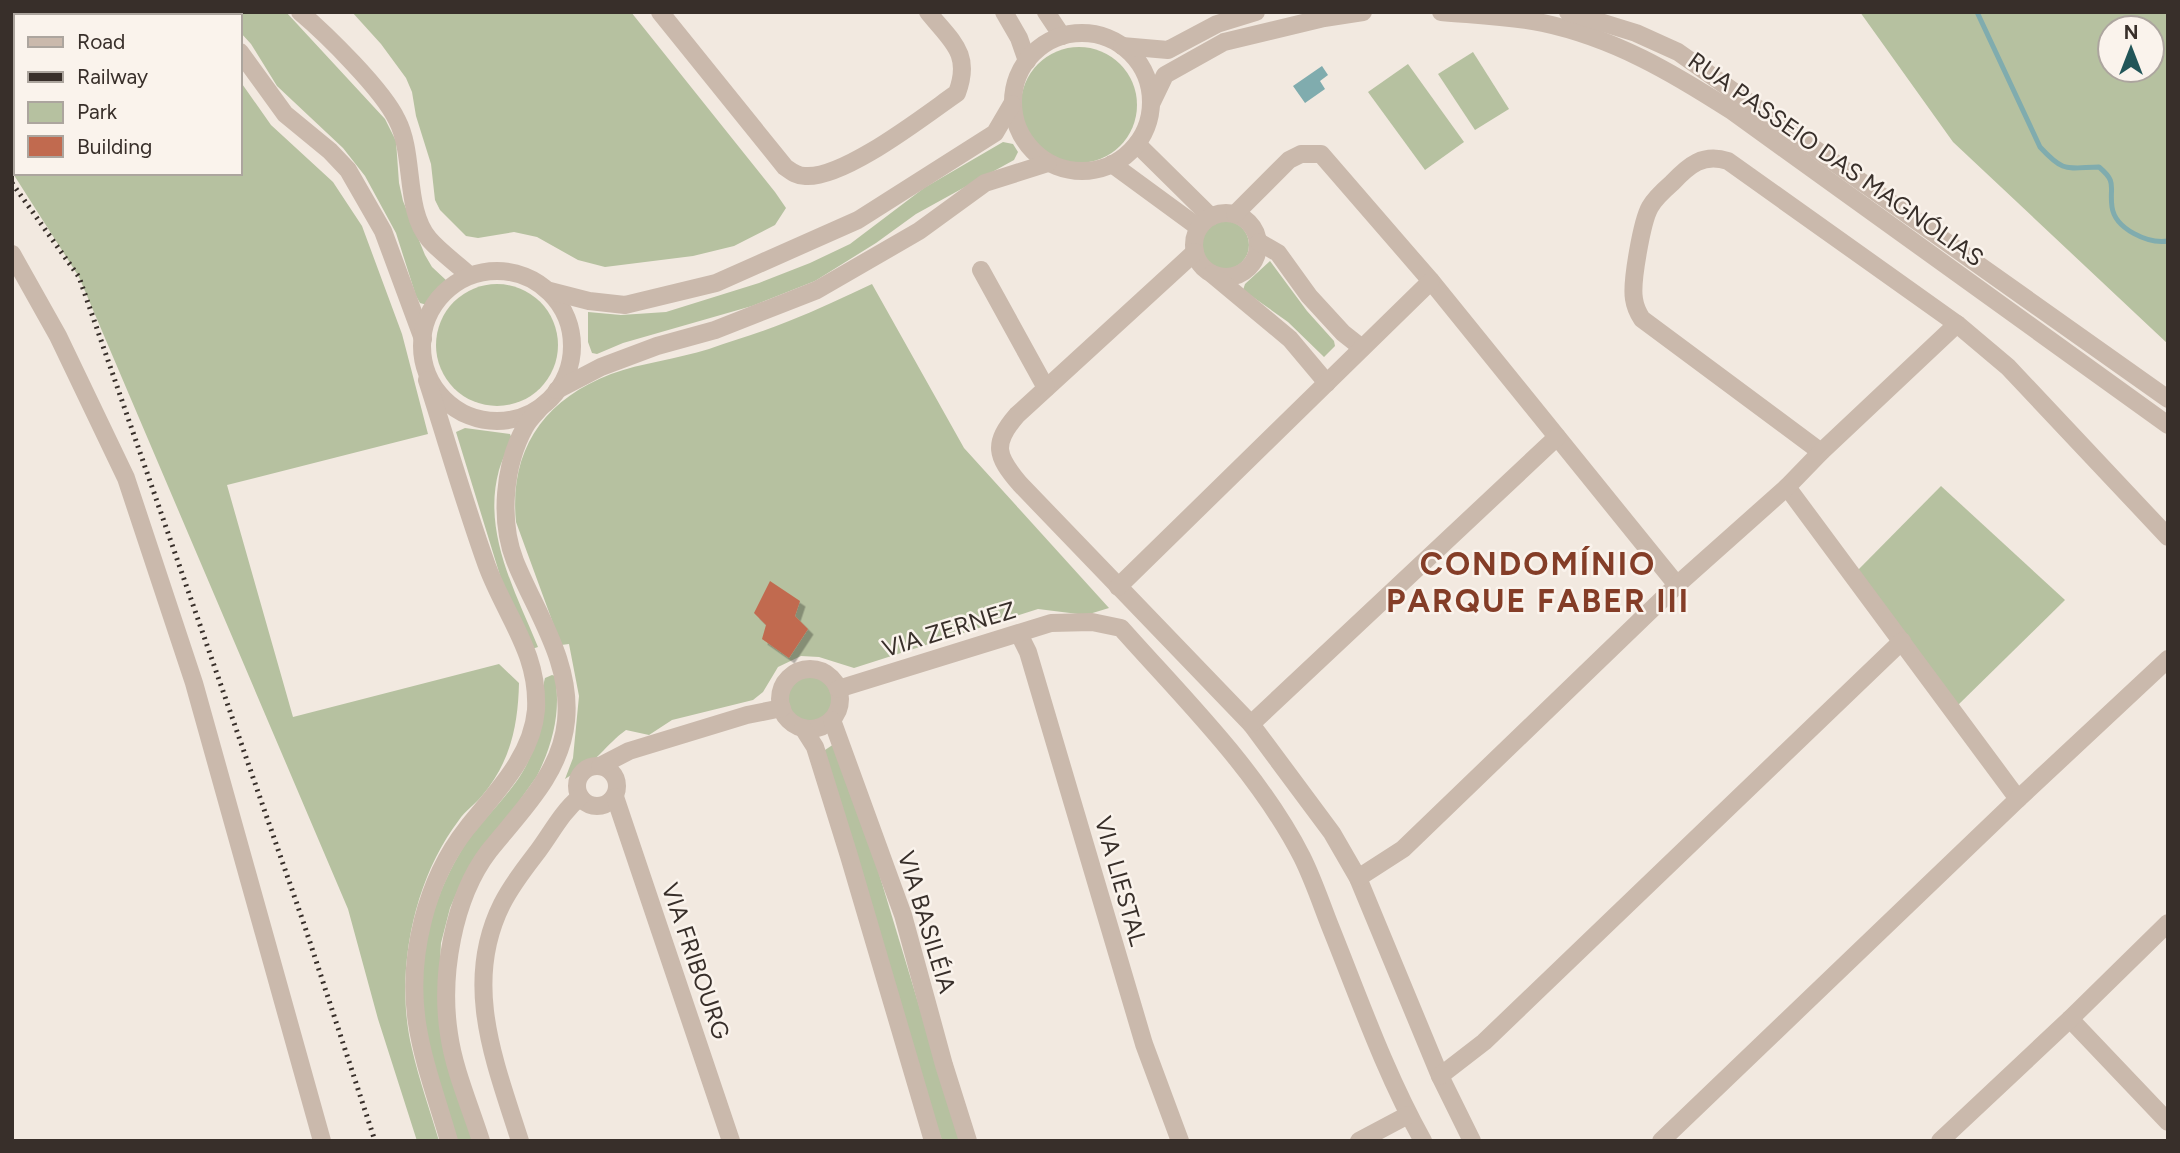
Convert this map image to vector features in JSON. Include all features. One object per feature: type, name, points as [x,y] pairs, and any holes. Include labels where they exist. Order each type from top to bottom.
[{"type":"street","points":[[300,12],[355,68],[398,120],[405,143],[414,202],[427,237],[469,275]]},
{"type":"street","points":[[660,12],[785,167],[797,175],[807,177],[824,175],[876,150],[957,93],[963,78],[961,53],[928,12]]},
{"type":"street","points":[[1004,12],[1019,38],[1027,61]]},
{"type":"street","points":[[1046,12],[1062,36]]},
{"type":"street","points":[[1122,46],[1168,50],[1217,24],[1256,12]]},
{"type":"street","points":[[1012,104],[1015,122],[1022,138],[1033,152],[1048,163],[1063,169],[1080,172],[1097,170],[1126,156],[1137,145],[1165,75],[1224,42],[1324,18],[1363,12]]},
{"type":"street","name":"RUA PASSEIO DAS MAGNÓLIAS","points":[[1441,12],[1543,23],[1622,48],[1672,72],[1732,111],[2168,425]]},
{"type":"street","name":"RUA PASSEIO DAS MAGNÓLIAS","points":[[1569,12],[1636,33],[1678,52],[2168,399]]},
{"type":"street","points":[[423,340],[427,318],[435,304],[445,292],[469,275],[487,272],[510,273],[533,281],[550,291],[589,301],[625,305],[716,284],[858,220],[995,134],[1012,104],[1018,75],[1027,61],[1045,44],[1062,36],[1082,33],[1103,36],[1122,46],[1138,61],[1148,82],[1152,104]]},
{"type":"street","points":[[242,55],[285,114],[330,151],[348,170],[383,231],[423,340],[427,380],[488,567],[530,655],[536,711],[531,734],[512,772],[463,833],[440,870],[430,898],[418,949],[415,975],[416,1020],[449,1141]]},
{"type":"street","points":[[1137,145],[1205,222]]},
{"type":"street","points":[[1235,214],[1289,160],[1301,154],[1321,154],[1432,281],[1677,585]]},
{"type":"street","points":[[1821,452],[1642,319],[1638,313],[1633,298],[1634,283],[1648,211],[1656,199],[1694,162],[1708,158],[1728,162],[1957,324],[2008,367],[2168,537]]},
{"type":"street","points":[[481,1141],[449,1035],[447,992],[453,935],[463,900],[475,874],[489,852],[534,796],[562,742],[566,721],[566,698],[555,648],[514,558],[506,521],[508,472],[525,426],[558,390],[601,366],[657,346],[715,330],[817,290],[919,230],[985,183],[1048,163]]},
{"type":"street","points":[[1112,164],[1205,222]]},
{"type":"street","points":[[1212,274],[1222,277],[1241,274],[1255,261],[1259,242],[1251,224],[1235,214],[1219,212],[1205,222],[1193,239],[1195,252],[1204,268],[1290,339],[1327,383]]},
{"type":"street","points":[[1259,242],[1278,253],[1309,296],[1343,333],[1362,348]]},
{"type":"street","points":[[1195,252],[1008,425],[1001,436],[1000,456],[1020,484],[1251,724],[1332,833],[1358,878],[1440,1076],[1472,1141]]},
{"type":"street","points":[[12,254],[58,336],[126,478],[194,683],[322,1141]]},
{"type":"street","points":[[981,270],[1046,388]]},
{"type":"street","points":[[1118,587],[1432,281]]},
{"type":"street","points":[[550,291],[564,314],[572,344],[569,367],[558,390]]},
{"type":"street","points":[[1358,878],[1403,849],[1677,585],[1787,487],[1957,324]]},
{"type":"street","points":[[427,380],[448,403],[476,418],[507,420],[542,406]]},
{"type":"street","points":[[1251,724],[1557,437]]},
{"type":"street","points":[[1787,487],[2018,799]]},
{"type":"street","name":"VIA ZERNEZ","points":[[838,689],[1051,623],[1074,621],[1109,624],[1121,628],[1274,808],[1303,859],[1408,1115],[1423,1141]]},
{"type":"street","name":"VIA LIESTAL","points":[[1019,634],[1028,652],[1144,1044],[1180,1141]]},
{"type":"street","points":[[1440,1076],[1484,1042],[1902,641]]},
{"type":"street","points":[[530,655],[555,648]]},
{"type":"street","points":[[1661,1141],[2168,659]]},
{"type":"street","points":[[805,670],[829,676],[838,689],[840,705],[832,720],[819,728],[803,728],[789,721],[782,708],[780,700],[785,684],[790,677],[805,670]]},
{"type":"street","points":[[600,766],[612,772],[618,784],[615,797],[604,806],[584,802],[580,797],[577,784],[587,768],[600,766],[629,751],[747,715],[782,708]]},
{"type":"street","name":"VIA BASILÉIA","points":[[832,720],[903,915],[968,1141]]},
{"type":"street","points":[[803,728],[815,747],[834,807],[933,1141]]},
{"type":"street","points":[[520,1141],[490,1038],[484,1005],[482,989],[487,948],[493,926],[514,884],[566,808],[580,797]]},
{"type":"street","name":"VIA FRIBOURG","points":[[615,797],[730,1141]]},
{"type":"street","points":[[1940,1141],[2168,923]]},
{"type":"street","points":[[2070,1019],[2168,1122]]},
{"type":"street","points":[[1359,1141],[1408,1115]]},
{"type":"green space","points":[[12,12],[179,12],[181,14],[14,14],[14,175],[242,175],[242,84],[271,125],[333,182],[362,226],[402,334],[428,434],[227,485],[293,717],[499,664],[519,683],[517,715],[506,758],[491,784],[461,817],[443,844],[419,899],[412,929],[405,990],[407,1020],[415,1061],[439,1141],[417,1141],[378,1019],[348,909],[79,277],[12,172]]},
{"type":"green space","points":[[221,12],[286,12],[385,119],[396,141],[403,201],[425,255],[432,267],[447,281],[427,305],[420,303],[416,296],[396,233],[365,176],[343,148],[277,86],[242,34],[242,14]]},
{"type":"green space","points":[[352,12],[631,12],[786,208],[775,225],[734,246],[693,256],[605,267],[578,260],[537,237],[514,232],[478,238],[466,236],[440,210],[435,200],[431,164],[406,78],[381,44]]},
{"type":"green space","points":[[1860,12],[2168,12],[2168,344],[1953,142]]},
{"type":"green space","points":[[1079,47],[1101,52],[1120,64],[1132,83],[1137,105],[1132,127],[1120,146],[1101,158],[1079,163],[1057,158],[1038,146],[1026,127],[1021,105],[1026,83],[1038,64],[1057,52]]},
{"type":"green space","points":[[1473,52],[1509,109],[1475,130],[1438,74]]},
{"type":"green space","points":[[1408,64],[1464,142],[1425,170],[1368,92]]},
{"type":"green space","points":[[1003,142],[1013,144],[1018,152],[1014,160],[916,214],[815,281],[752,306],[623,343],[597,354],[592,353],[588,342],[588,312],[621,315],[666,312],[759,283],[810,263],[850,244],[924,188]]},
{"type":"green space","points":[[1225,221],[1242,228],[1249,245],[1242,262],[1225,269],[1208,262],[1201,245],[1208,228]]},
{"type":"green space","points":[[1270,261],[1307,311],[1334,341],[1335,346],[1324,357],[1288,322],[1243,290],[1245,284]]},
{"type":"green space","points":[[497,284],[520,288],[540,302],[554,322],[558,345],[554,368],[540,388],[520,402],[497,406],[474,402],[454,388],[440,368],[436,345],[440,322],[454,302],[474,288]]},
{"type":"green space","points":[[872,284],[964,448],[1109,608],[1086,615],[1038,609],[854,668],[819,657],[801,656],[778,667],[763,692],[753,700],[672,720],[649,735],[626,730],[592,761],[565,779],[573,758],[579,696],[569,644],[561,645],[516,522],[518,473],[535,431],[566,398],[611,374],[697,352],[759,332]]},
{"type":"green space","points":[[465,428],[510,434],[512,439],[499,470],[495,516],[498,538],[511,583],[538,647],[532,649],[502,582],[456,432]]},
{"type":"green space","points":[[1941,486],[2065,600],[1956,707],[1857,571]]},
{"type":"green space","points":[[809,674],[826,682],[834,699],[826,716],[809,724],[792,716],[784,699],[792,682]]},
{"type":"green space","points":[[555,676],[557,689],[556,715],[543,764],[460,885],[450,908],[441,943],[438,997],[472,1141],[456,1141],[436,1075],[425,1024],[422,986],[426,942],[438,898],[457,858],[468,840],[516,782],[529,759],[541,721],[545,678]]},
{"type":"green space","points":[[834,744],[841,748],[960,1141],[942,1141],[929,1103],[824,755],[825,750]]},
{"type":"water","points":[[1322,66],[1328,75],[1320,81],[1325,89],[1305,103],[1293,86]]},
{"type":"building","points":[[770,581],[800,601],[795,616],[808,629],[789,658],[762,639],[766,625],[754,613]]},
{"type":"waterway","points":[[1977,12],[2040,147],[2066,167],[2099,167],[2111,181],[2112,207],[2119,222],[2142,237],[2168,241]]},
{"type":"railway","points":[[12,183],[79,277],[305,927],[375,1141]]},
{"type":"district","name":"CONDOMÍNIO PARQUE FABER III","points":[[1538,582]]}]
